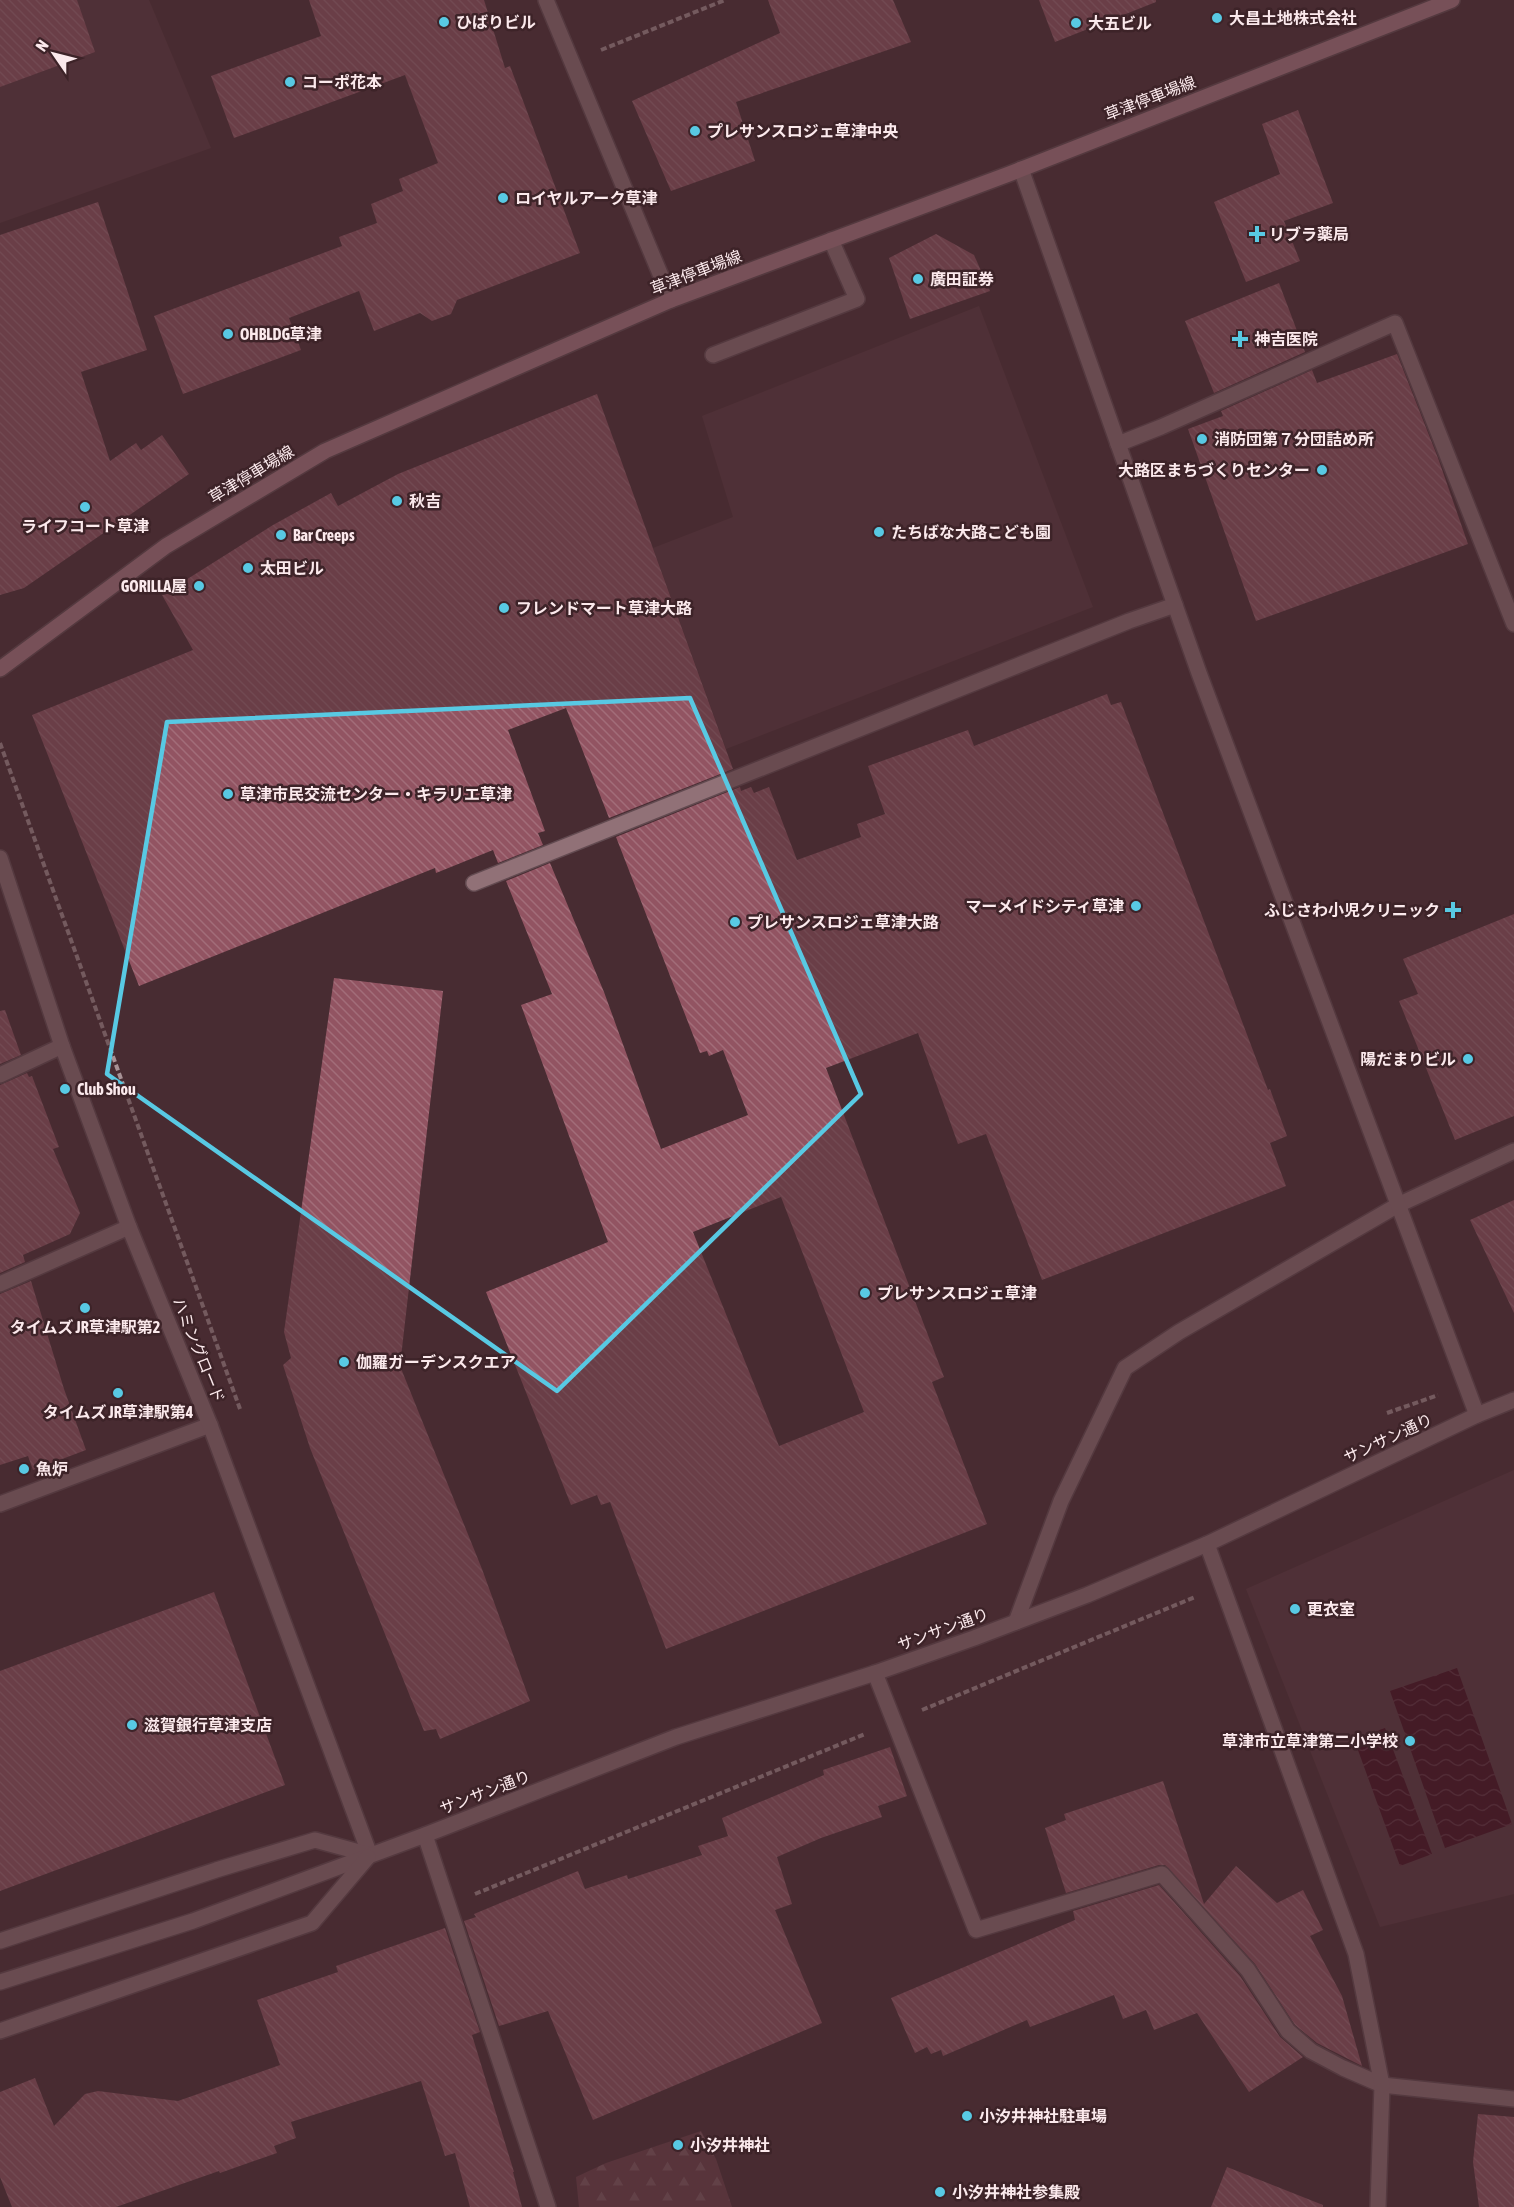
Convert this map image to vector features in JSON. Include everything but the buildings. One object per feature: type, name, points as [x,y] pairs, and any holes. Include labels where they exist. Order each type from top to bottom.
[{"type":"main road","name":"草津停車場線","points":[[0,669],[166,546],[325,451],[671,300],[1021,169],[1452,0]]},
{"type":"street","points":[[546,0],[671,300]]},
{"type":"street","points":[[1021,169],[1175,605],[1477,1415]]},
{"type":"street","points":[[713,355],[857,299],[831,240]]},
{"type":"street","points":[[1118,444],[1395,323],[1514,624]]},
{"type":"street","points":[[474,883],[1118,625],[1175,605]]},
{"type":"street","name":"ハミングロード","points":[[0,858],[62,1046],[129,1227],[210,1425],[370,1855]]},
{"type":"street","points":[[0,1075],[62,1046]]},
{"type":"street","points":[[1016,1622],[1061,1501],[1125,1368],[1179,1332],[1398,1205],[1514,1151]]},
{"type":"street","points":[[0,1284],[129,1227]]},
{"type":"street","name":"サンサン通り","points":[[0,2031],[312,1923],[370,1855],[676,1737],[875,1673],[1087,1594],[1207,1544],[1477,1415],[1514,1400]]},
{"type":"street","points":[[0,1504],[210,1425]]},
{"type":"street","points":[[1207,1544],[1356,1954],[1382,2085],[1378,2207]]},
{"type":"street","points":[[875,1673],[976,1930],[1162,1874],[1248,1970],[1288,2031],[1311,2051],[1382,2085],[1514,2099]]},
{"type":"street","points":[[425,1835],[548,2207]]},
{"type":"street","points":[[0,1941],[315,1840],[370,1855]]},
{"type":"street","points":[[0,1982],[194,1921],[370,1855]]},
{"type":"path","points":[[572,62],[725,0]]},
{"type":"path","points":[[0,743],[240,1410]]},
{"type":"path","points":[[469,1896],[1204,1593]]},
{"type":"highlighted area","points":[[690,698],[861,1094],[557,1391],[107,1074],[167,722]]},
{"type":"shaded area","points":[[0,0],[149,0],[211,148],[0,223]]},
{"type":"shaded area","name":"たちばな大路こども園","points":[[979,306],[1093,607],[726,749],[653,548],[733,517],[702,416]]},
{"type":"shaded area","name":"草津市立草津第二小学校","points":[[1514,1470],[1514,1894],[1380,1927],[1246,1589]]},
{"type":"green space","name":"小汐井神社","points":[[701,2131],[716,2159],[732,2207],[579,2207],[576,2177],[606,2163]]},
{"type":"water","points":[[1457,1668],[1512,1824],[1445,1848],[1390,1691]]},
{"type":"water","points":[[1385,1728],[1432,1854],[1400,1866],[1354,1739]]},
{"type":"place","name":"大昌土地株式会社","points":[[1217,18]]},
{"type":"place","name":"ひばりビル","points":[[444,22]]},
{"type":"place","name":"大五ビル","points":[[1076,23]]},
{"type":"place","name":"コーポ花本","points":[[290,82]]},
{"type":"place","name":"プレサンスロジェ草津中央","points":[[695,131]]},
{"type":"place","name":"ロイヤルアーク草津","points":[[503,198]]},
{"type":"place","name":"リブラ薬局","points":[[1257,234]]},
{"type":"place","name":"廣田証券","points":[[918,279]]},
{"type":"place","name":"OHBLDG草津","points":[[228,334]]},
{"type":"place","name":"神吉医院","points":[[1240,339]]},
{"type":"place","name":"消防団第７分団詰め所","points":[[1202,439]]},
{"type":"place","name":"大路区まちづくりセンター","points":[[1322,470]]},
{"type":"place","name":"秋吉","points":[[397,501]]},
{"type":"place","name":"ライフコート草津","points":[[85,507]]},
{"type":"place","name":"たちばな大路こども園","points":[[879,532]]},
{"type":"place","name":"Bar Creeps","points":[[281,535]]},
{"type":"place","name":"太田ビル","points":[[248,568]]},
{"type":"place","name":"GORILLA屋","points":[[199,586]]},
{"type":"place","name":"フレンドマート草津大路","points":[[504,608]]},
{"type":"place","name":"草津市民交流センター・キラリエ草津","points":[[228,794]]},
{"type":"place","name":"マーメイドシティ草津","points":[[1136,906]]},
{"type":"place","name":"ふじさわ小児クリニック","points":[[1453,910]]},
{"type":"place","name":"プレサンスロジェ草津大路","points":[[735,922]]},
{"type":"place","name":"陽だまりビル","points":[[1468,1059]]},
{"type":"place","name":"Club Shou","points":[[65,1089]]},
{"type":"place","name":"プレサンスロジェ草津","points":[[865,1293]]},
{"type":"place","name":"タイムズ JR草津駅第2","points":[[85,1308]]},
{"type":"place","name":"伽羅ガーデンスクエア","points":[[344,1362]]},
{"type":"place","name":"タイムズ JR草津駅第4","points":[[118,1393]]},
{"type":"place","name":"魚炉","points":[[24,1469]]},
{"type":"place","name":"更衣室","points":[[1295,1609]]},
{"type":"place","name":"滋賀銀行草津支店","points":[[132,1725]]},
{"type":"place","name":"草津市立草津第二小学校","points":[[1410,1741]]},
{"type":"place","name":"小汐井神社駐車場","points":[[967,2116]]},
{"type":"place","name":"小汐井神社","points":[[678,2145]]},
{"type":"place","name":"小汐井神社参集殿","points":[[940,2192]]}]
